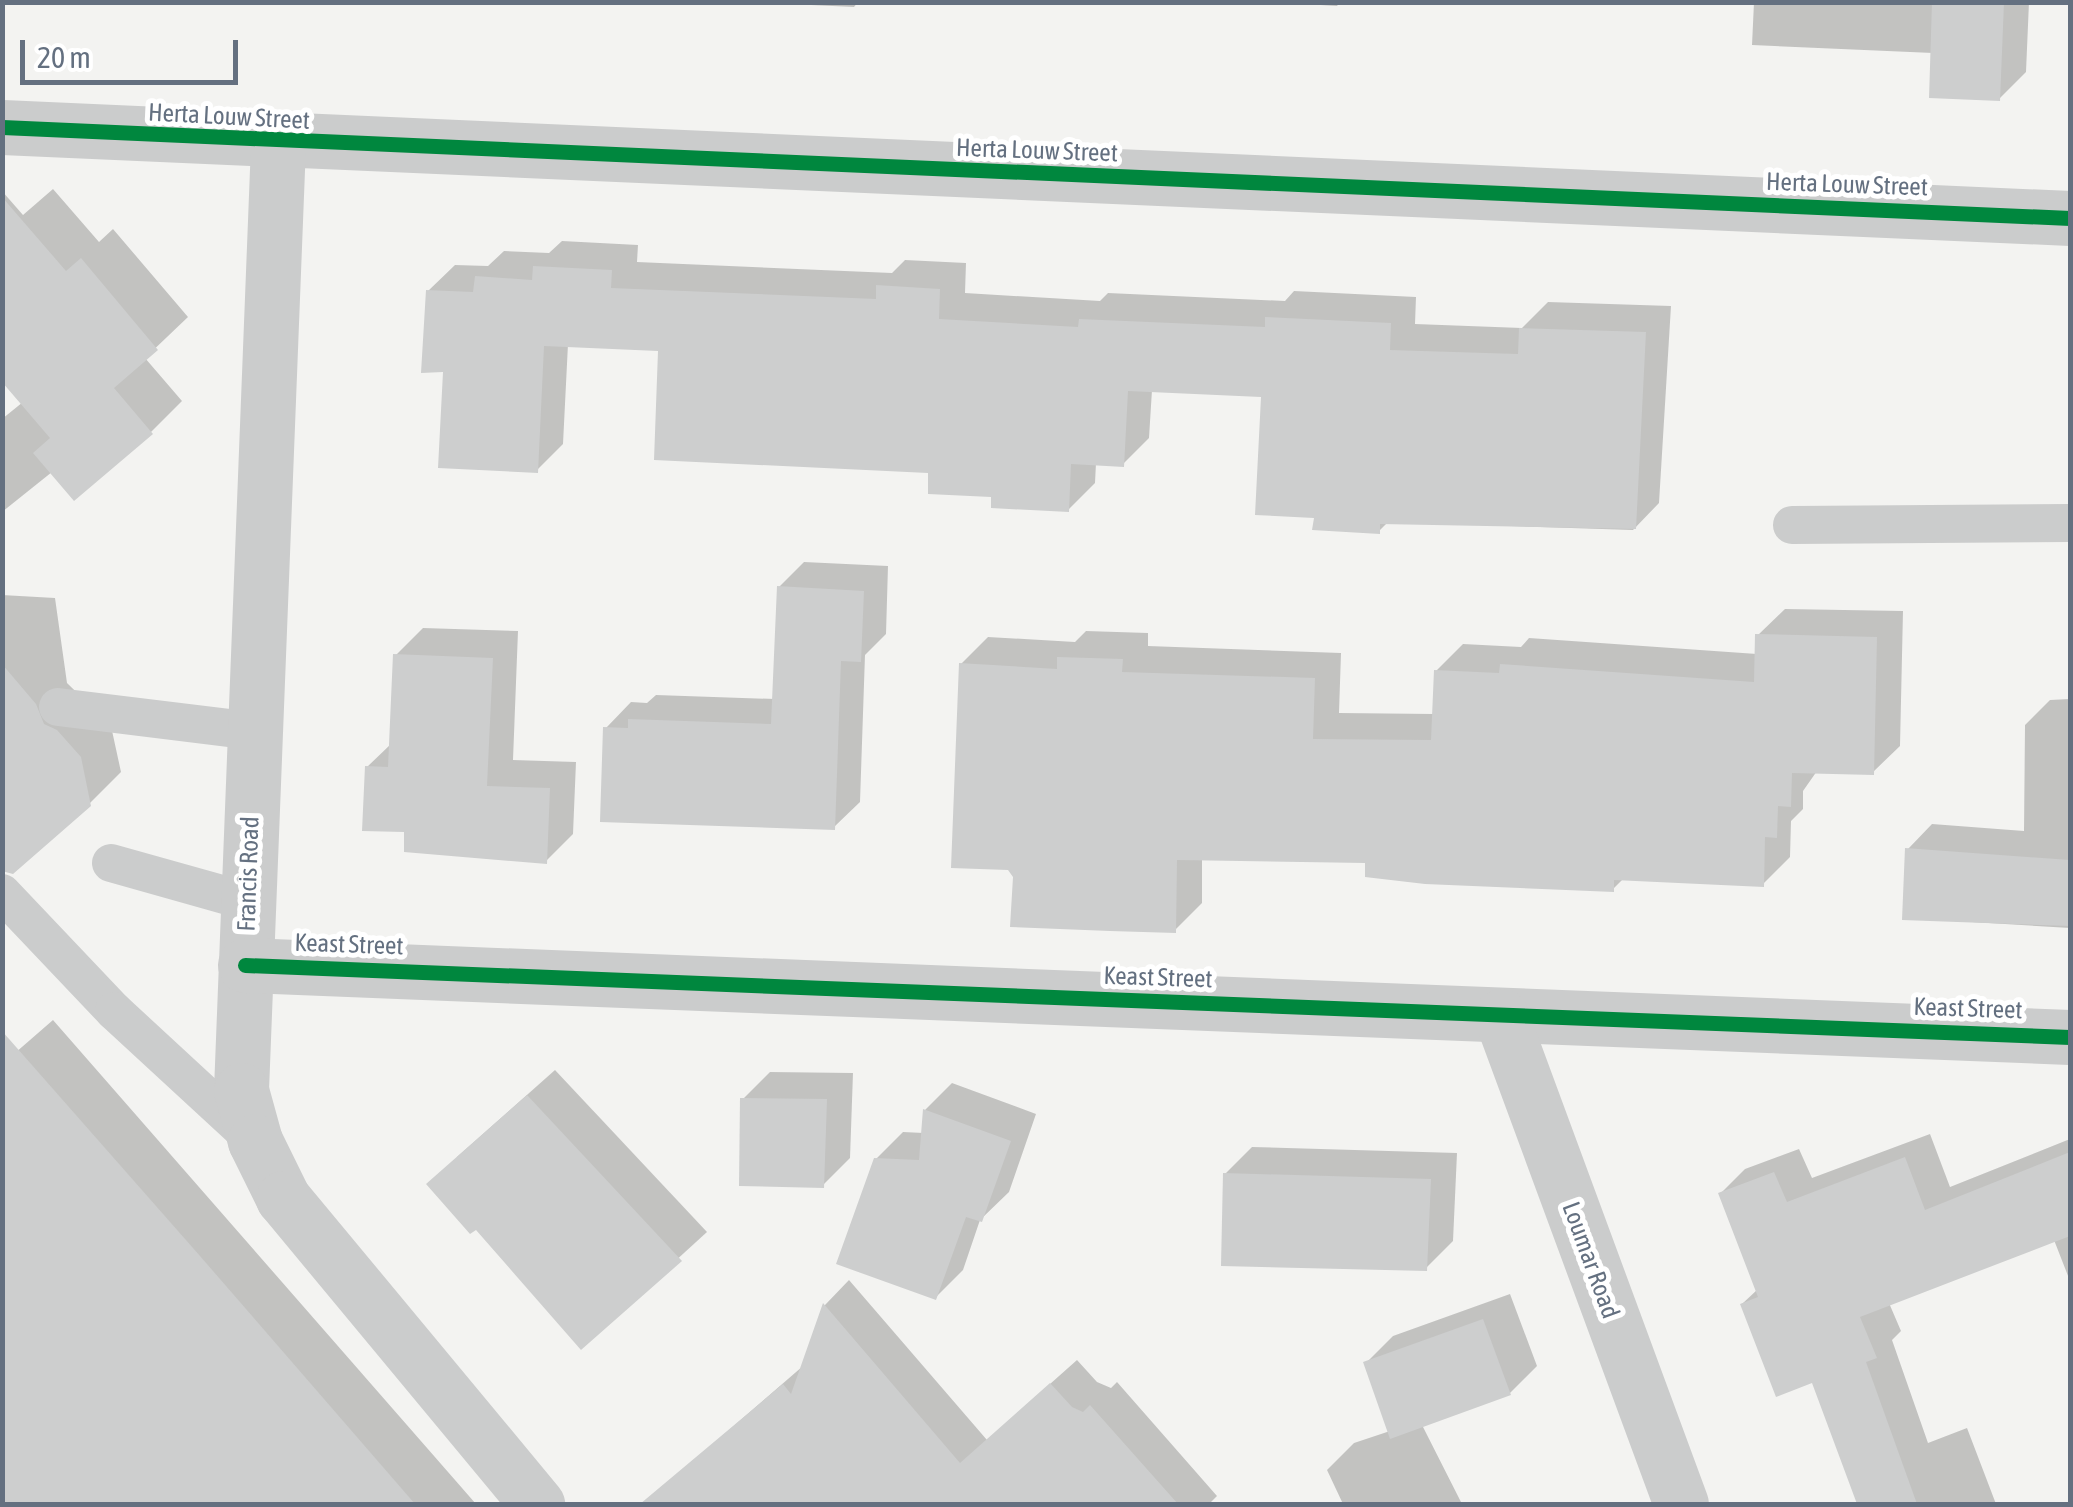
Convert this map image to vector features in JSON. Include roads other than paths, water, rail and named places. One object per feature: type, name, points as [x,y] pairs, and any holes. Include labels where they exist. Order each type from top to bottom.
[{"type":"street","name":"Herta Louw Street","points":[[2,128],[278,144],[2070,218]]},
{"type":"street","name":"Francis Road","points":[[278,144],[241,1090],[256,1142],[295,1214],[537,1504]]},
{"type":"street","name":"Keast Street","points":[[244,965],[2070,1037]]},
{"type":"street","name":"Loumar Road","points":[[1501,1016],[1681,1504]]},
{"type":"lane","points":[[1792,525],[2070,522]]},
{"type":"lane","points":[[58,707],[253,731]]},
{"type":"lane","points":[[111,862],[246,901]]},
{"type":"lane","points":[[2,894],[114,1011],[256,1142]]}]
